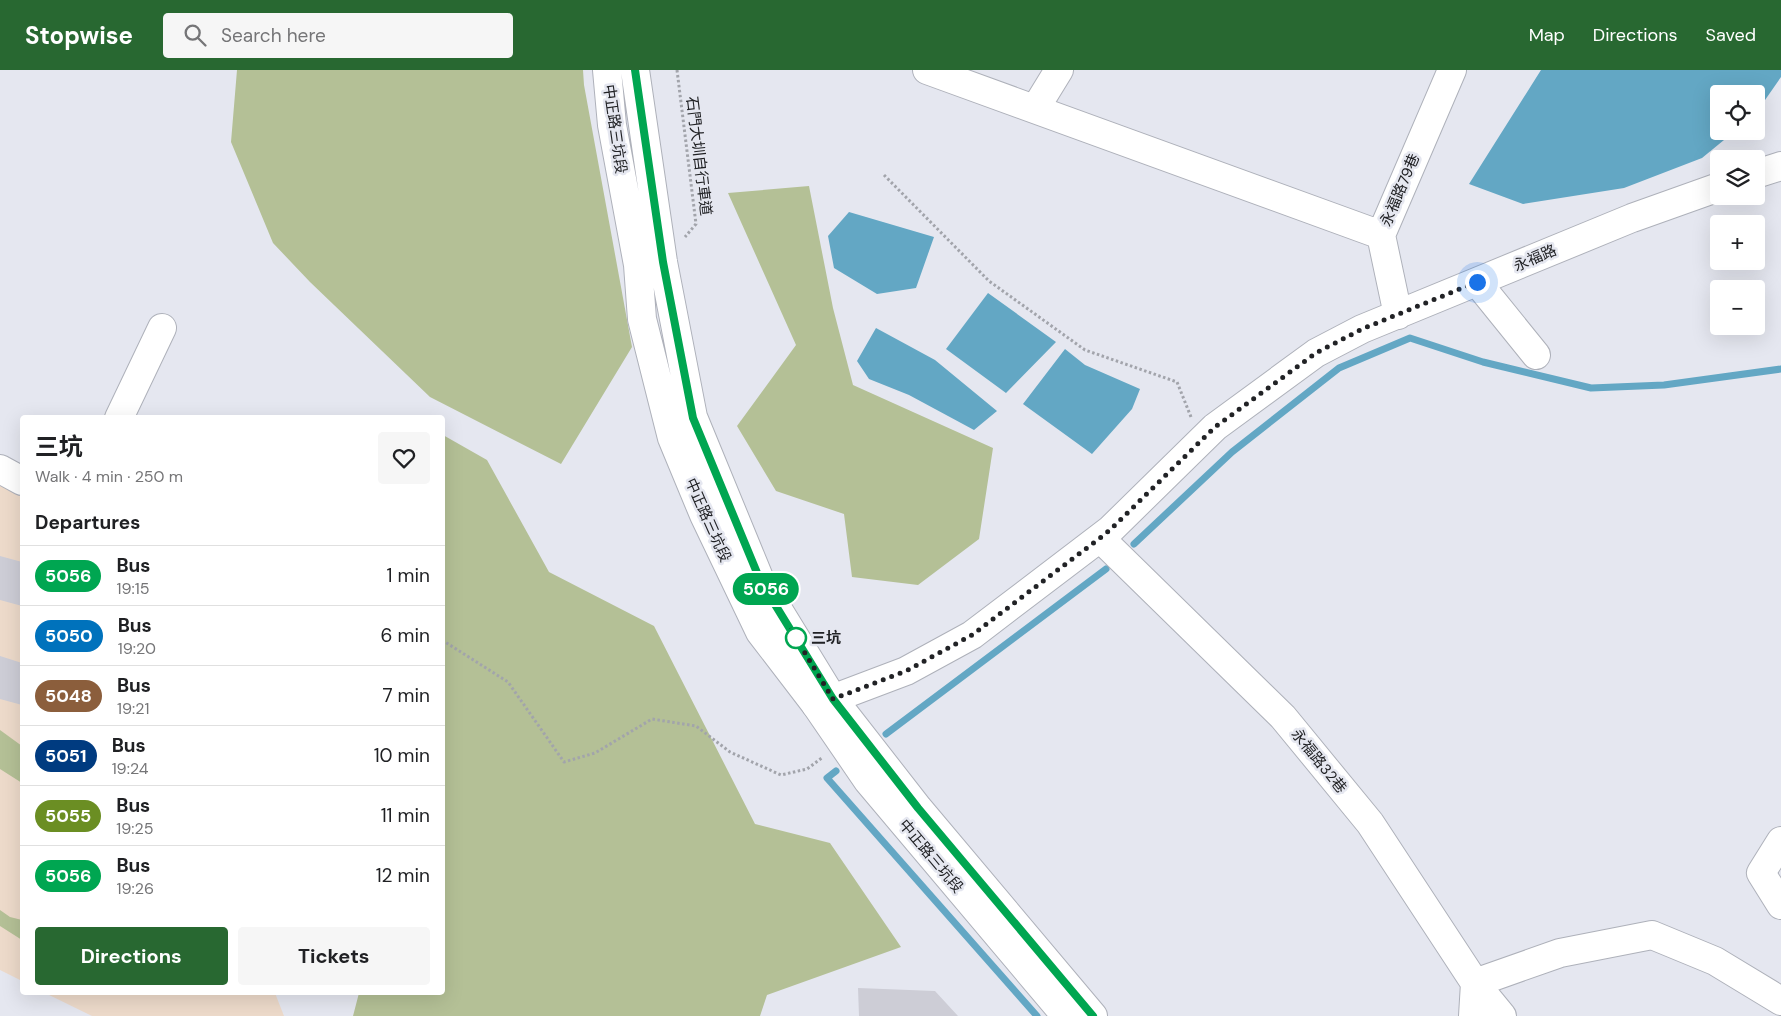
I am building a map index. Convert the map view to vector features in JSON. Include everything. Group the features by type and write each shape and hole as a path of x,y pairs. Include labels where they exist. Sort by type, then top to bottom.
{"main road":[{"name":"中正路三坑段","path":"607,70 612,125 638,265 642,319 672,438 704,516 760,632 918,808 1093,1016"},
{"name":"中正路三坑段","path":"635,70 663,262 693,418 760,580 868,781 1066,1016"},
{"path":"928,70 1381,235"},
{"path":"1035,109 1059,70"},
{"name":"永福路79巷","path":"1398,315 1381,235 1452,70"},
{"path":"1765,171 1781,166"},
{"name":"永福路","path":"824,702 906,671 972,635 1100,538 1215,427 1316,353 1362,329 1632,218 1710,191"},
{"path":"1477,282 1536,355"},
{"path":"120,415 162,328"},
{"path":"0,468 20,480"},
{"name":"永福路32巷","path":"1100,538 1283,717 1370,823 1475,983 1502,1016"},
{"path":"1781,841 1761,873 1781,905"},
{"path":"1473,1016 1475,983 1560,953 1652,935 1715,962 1781,1001"}],"path":[{"name":"石門大圳自行車道","path":"663,262 696,224 677,70"},
{"path":"884,175 989,281 1085,350 1177,382 1201,441"},
{"path":"445,642 508,682 564,762 596,753 652,719 696,726 730,752 781,775 807,769"}],"shaded area":[{"path":"0,484 20,493 20,980 0,970"},
{"path":"49,995 276,995 284,1016 92,1016"}],"green space":[{"path":"237,70 583,70 584,85 632,347 561,464 430,397 310,282 273,243 231,142"},
{"path":"809,186 833,308 853,385 993,448 979,539 918,585 852,577 844,514 776,491 737,426 796,345 728,193"},
{"path":"445,436 487,460 549,572 654,626 755,824 830,843 901,947 767,995 760,1016 353,1016 358,995 445,995"},
{"path":"0,730 20,745 20,782 0,769"},
{"path":"0,910 10,917 20,920 20,939 0,926"}],"water":[{"path":"1541,70 1781,70 1781,77 1765,100 1765,85 1710,85 1710,140 1724,140 1702,158 1624,188 1523,204 1469,184"},
{"path":"849,212 934,237 916,288 877,294 834,268 828,236"},
{"path":"988,293 1056,342 1006,393 946,349"},
{"path":"876,328 935,360 997,411 974,430 909,395 869,379 857,361"},
{"path":"1065,349 1085,365 1140,389 1132,409 1092,454 1023,404"}],"building":[{"path":"0,556 20,561 20,605 0,600"},
{"path":"0,656 20,662 20,704 0,699"},
{"path":"858,988 935,991 958,1016 859,1016"}],"waterway":[{"path":"1134,544 1232,452 1339,368 1410,338 1483,362 1591,388 1664,385 1781,369"},
{"path":"886,734 1106,569"},
{"path":"836,771 827,778 1037,1016"}],"bus line":[{"name":"5056","path":"635,70 663,262 693,418 760,580 833,699 918,808 1093,1016"}],"place":[{"name":"三坑","path":"796,638"}],"route":[{"path":"796,638 791,630 833,699 906,671 972,635 1100,538 1215,427 1316,353 1362,329 1477,282"}]}
